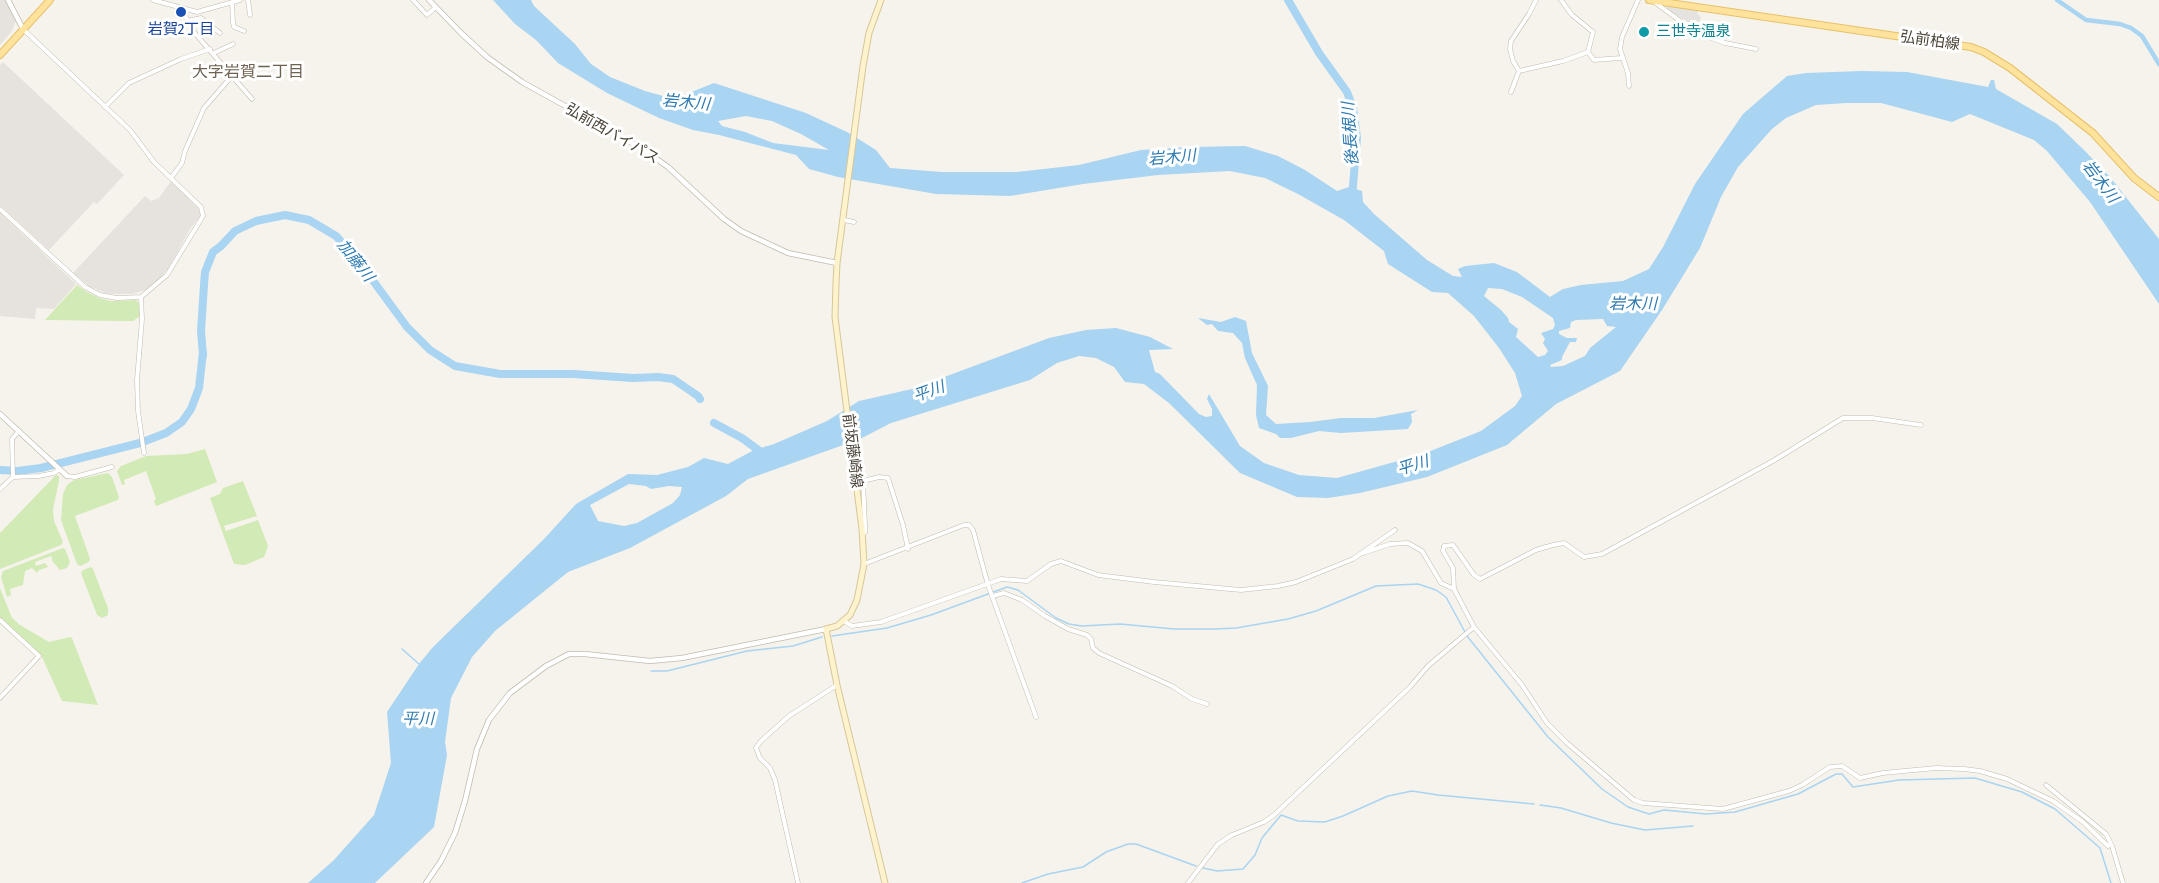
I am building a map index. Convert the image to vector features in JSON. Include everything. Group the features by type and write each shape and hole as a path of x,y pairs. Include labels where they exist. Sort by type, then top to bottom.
{"main road":[{"path":"0,55 50,0"},
{"name":"前坂藤崎線","path":"844,621 850,615 857,600 864,564 863,534 835,317 837,263 863,66 869,33 881,0"},
{"name":"弘前柏線","path":"1651,1 1971,47 1984,52 2010,68 2093,133 2134,178 2159,197"},
{"path":"844,621 826,629 837,685 885,883"}],"street":[{"path":"0,209 74,278 92,291 108,297 141,297 167,275 203,216 201,207 147,153 130,130 23,29 8,0"},
{"path":"153,0 202,12 240,0"},
{"path":"248,0 250,15"},
{"path":"413,0 427,15 436,7"},
{"name":"弘前西バイパス","path":"429,0 487,57 513,76 641,148 669,167 724,219 741,231 788,253 837,263"},
{"path":"1519,71 1513,61 1511,41 1536,0"},
{"path":"1561,0 1572,15 1593,32 1588,52"},
{"path":"1629,86 1628,73 1620,49 1622,37 1638,0"},
{"path":"1651,1 1703,35 1756,50"},
{"path":"232,2 234,27 244,31"},
{"path":"183,8 193,31 252,99"},
{"path":"187,21 201,18 220,33"},
{"path":"105,107 129,83 181,59 233,44"},
{"path":"1519,71 1563,62 1588,52"},
{"path":"1588,52 1594,60 1622,58"},
{"path":"1511,92 1519,71"},
{"path":"171,178 182,163 184,151 204,108 231,77"},
{"path":"844,220 854,222"},
{"path":"141,297 142,320 137,380 144,453"},
{"path":"0,414 67,476 75,477 112,467"},
{"path":"1921,425 1872,418 1844,418 1773,461 1602,554 1584,557 1564,543 1553,545 1536,550 1480,579 1474,575 1453,545 1444,546 1443,551 1453,568 1454,590 1474,627 1522,685 1547,723 1634,800 1643,803 1723,809 1802,785 1830,767 1842,766 1860,778 1883,773 1936,768 1964,769 2007,779 2053,801 2082,822 2108,846"},
{"path":"0,489 13,475 12,439 19,431"},
{"path":"13,475 39,476 54,473 59,468"},
{"path":"863,534 865,525 863,481 888,477 908,549"},
{"path":"864,564 969,525 973,530 989,587 1036,717"},
{"path":"1363,553 1395,530"},
{"path":"844,621 852,626 881,622 989,587 1001,579 1027,580 1051,564 1061,561 1098,575 1241,590 1296,582 1363,553 1390,544 1408,543 1422,550 1441,583 1454,590"},
{"path":"992,595 1004,593 1022,600 1068,629 1087,635 1092,639 1093,648 1098,652 1172,686 1192,699 1207,704"},
{"path":"0,620 39,656 0,698"},
{"path":"1188,883 1218,844 1274,815 1410,687 1428,666 1474,627"},
{"path":"426,883 441,861 455,833 477,749 489,720 510,693 546,666 568,654 650,661 682,658 826,629"},
{"path":"798,883 775,780 770,768 760,758 756,748 789,716 837,685"},
{"path":"2046,785 2106,834 2123,883"}],"shaded area":[{"path":"0,0 5,0 16,20 12,31 0,45"},
{"path":"1668,5 1698,10 1697,13 1701,17 1697,28 1667,9"},
{"path":"3,62 124,175 97,204 94,202 49,250 0,205 0,65"},
{"path":"171,181 198,208 201,215 190,229 168,269 157,281 147,289 133,294 114,294 89,286 73,273 145,196 151,201 159,198"},
{"path":"0,213 76,284 54,309 36,308 35,319 0,316"}],"green space":[{"path":"77,285 99,298 111,301 136,300 139,303 140,316 133,321 45,320"},
{"path":"205,449 217,482 156,506 154,501 156,499 146,471 124,480 125,484 122,485 117,471 121,466 146,456 187,454"},
{"path":"108,473 112,477 118,500 75,516 90,559 89,562 80,566 77,564 61,520 63,494 67,485 74,480"},
{"path":"56,475 59,476 59,481 53,509 54,521 63,542 61,545 0,569 0,533"},
{"path":"243,481 257,516 224,526 226,531 258,520 268,546 264,557 245,565 234,564 210,498 220,494 223,488"},
{"path":"63,548 70,562 67,568 60,570 51,556 35,562 36,566 45,563 48,567 37,573 32,568 25,571 23,585 10,589 11,595 7,597 1,577 3,571"},
{"path":"91,567 108,608 108,615 102,618 97,615 81,573"},
{"path":"0,588 12,618 20,625 49,642 72,638 98,705 62,701 41,655 0,617"}],"water":[{"path":"493,0 531,0 534,6 575,44 591,64 610,77 645,91 674,99 714,83 806,113 849,133 876,150 890,168 942,172 1017,172 1079,165 1141,150 1245,146 1278,156 1337,191 1349,187 1362,191 1363,202 1374,214 1427,260 1453,276 1462,277 1458,269 1465,266 1494,263 1517,272 1550,297 1563,289 1581,285 1623,281 1649,269 1663,247 1695,184 1743,114 1787,76 1862,71 1907,72 1988,87 1991,80 1994,80 1996,89 2057,124 2084,150 2110,177 2159,239 2159,304 2090,202 2047,151 2034,140 1970,114 1952,122 1881,103 1816,105 1786,118 1772,129 1738,167 1721,197 1700,248 1662,310 1620,371 1556,404 1507,445 1427,477 1328,498 1297,497 1240,473 1169,403 1144,384 1125,382 1114,367 1096,358 1079,356 1057,363 1030,380 891,423 860,439 748,479 726,496 630,548 568,572 495,631 472,657 451,698 445,742 447,755 434,827 375,883 308,883 334,860 374,815 391,763 387,712 419,664 433,647 544,539 576,504 628,474 657,475 688,467 704,458 728,464 754,450 774,444 827,421 859,401 912,389 1049,338 1086,330 1116,328 1150,337 1173,349 1149,350 1155,372 1160,374 1199,414 1206,417 1212,416 1212,409 1207,399 1209,394 1240,446 1264,463 1299,475 1337,478 1423,454 1481,431 1515,406 1522,396 1515,373 1499,348 1474,316 1448,293 1432,292 1388,264 1384,251 1344,220 1265,178 1230,171 1158,175 1010,196 936,194 838,177 809,169 796,155 693,130 659,118 607,93 558,63 536,40 515,24","holes":["746,116 772,121 829,150 773,143 722,126 718,121","1488,288 1502,289 1522,297 1553,318 1555,325 1553,329 1541,333 1548,351 1545,355 1538,357 1516,337 1518,329 1484,296","1603,319 1607,326 1616,327 1590,348 1585,356 1563,366 1551,367 1550,365 1562,360 1570,342 1576,342 1577,338 1567,338 1559,334 1559,331 1570,328 1571,322","629,484 646,486 651,489 669,486 682,487 680,495 673,503 637,523 624,526 598,521 590,505"]},
{"path":"1235,317 1246,321 1252,353 1268,386 1266,415 1276,424 1341,418 1374,418 1418,410 1411,414 1412,422 1408,429 1341,433 1319,431 1291,438 1280,438 1276,434 1259,428 1256,415 1257,385 1245,358 1242,343 1233,333 1218,331 1212,324 1207,325 1198,318 1221,322"}],"waterway":[{"name":"後長根川","path":"1288,0 1319,53 1347,92 1353,108 1357,138 1352,198"},
{"path":"2057,0 2086,20 2120,24 2131,28 2142,36 2159,64"},
{"name":"加藤川","path":"0,470 18,471 41,468 140,443 166,433 182,422 191,409 199,388 203,352 203,356 201,331 205,272 213,252 235,231 256,221 285,215 309,220 336,236 360,263 407,327 430,350 455,366 500,374 573,374 673,379 700,399"},
{"name":"加藤川","path":"714,423 742,438 765,455"},
{"path":"832,636 887,628 931,615 1007,587 1018,590 1056,618 1069,624 1215,629 1236,628 1288,619 1316,611 1376,586 1418,584 1436,590 1446,597 1465,632"},
{"path":"1467,636 1548,737 1602,789 1628,807 1649,814 1664,810 1706,814 1735,812 1798,794 1836,774 1842,774 1853,787 1899,780 1975,778 2022,792 2055,809 2100,848 2111,883"},
{"path":"651,671 667,671 747,651 793,646 822,637"},
{"path":"402,649 419,664"},
{"path":"1203,868 1217,871 1243,869 1255,855 1262,838 1281,815 1298,821 1325,822 1388,796 1412,791 1534,804"},
{"path":"1540,805 1561,808 1611,823 1645,830 1693,826"},
{"path":"1022,883 1048,874 1083,867 1106,852 1128,844 1136,844 1196,866"}],"place":[{"name":"岩賀2丁目","path":"181,12"},
{"name":"三世寺温泉","path":"1644,32"}],"district":[{"name":"大字岩賀二丁目","path":"248,73"}],"water label":[{"name":"岩木川","path":"686,103"},
{"name":"岩木川","path":"1172,158"},
{"name":"岩木川","path":"2100,182"},
{"name":"岩木川","path":"1633,305"},
{"name":"平川","path":"929,392"},
{"name":"平川","path":"1413,466"},
{"name":"平川","path":"418,720"}]}
